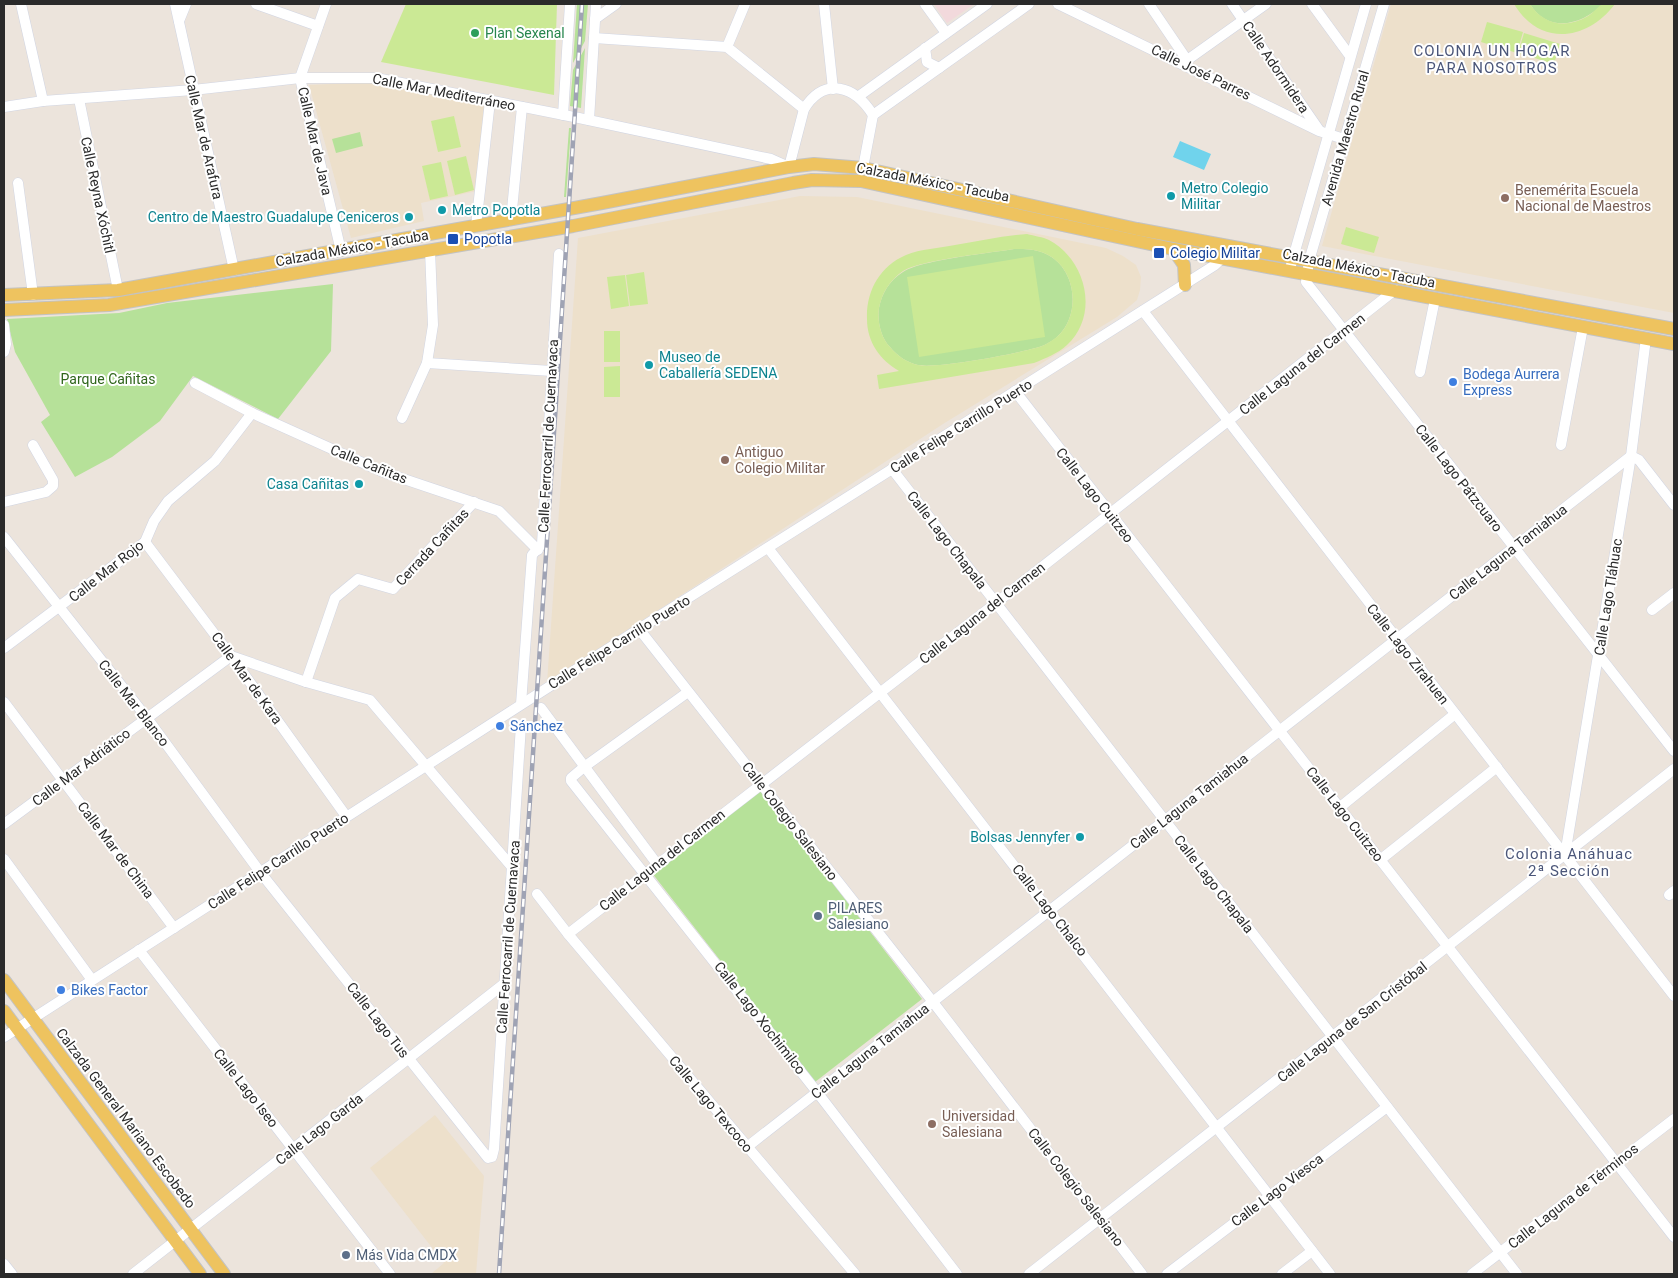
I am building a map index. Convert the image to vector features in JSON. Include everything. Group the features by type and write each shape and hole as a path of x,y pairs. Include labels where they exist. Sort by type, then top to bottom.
{"main road":[{"name":"Calzada México - Tacuba","path":"4,295 118,290 511,220 789,167 814,164 863,168 1137,229 1229,245 1291,264"},
{"path":"861,181 863,168"},
{"name":"Calzada México - Tacuba","path":"4,310 109,305 601,220 793,182 812,180 861,181 1173,249 1223,258 1291,264 1674,329"},
{"path":"601,220 597,219 594,212 602,203"},
{"path":"536,215 544,220 543,228 539,231"},
{"path":"1173,249 1184,265 1185,285"},
{"name":"Calzada México - Tacuba","path":"1308,267 1435,299 1674,344"},
{"name":"Calzada General Mariano Escobedo","path":"4,980 224,1274"},
{"path":"4,1012 200,1274"}],"street":[{"path":"21,4 43,101"},
{"name":"Calle Mar de Arafura","path":"175,4 234,270"},
{"path":"179,21 186,4"},
{"path":"256,4 318,26"},
{"name":"Calle Mar de Java","path":"326,4 300,78 341,250"},
{"path":"563,115 570,4"},
{"path":"589,120 596,4"},
{"path":"595,19 616,4"},
{"path":"727,47 745,4"},
{"path":"824,4 833,89"},
{"path":"925,4 946,33"},
{"path":"859,96 987,4"},
{"path":"863,168 873,116 1029,4"},
{"name":"Calle José Parres","path":"1058,4 1185,61 1324,133 1344,139"},
{"path":"1149,4 1185,61 1266,4"},
{"name":"Calle Adormidera","path":"1232,4 1324,133"},
{"path":"1312,4 1350,56"},
{"name":"Avenida Maestro Rural","path":"1291,264 1324,133 1344,79 1366,4"},
{"name":"Avenida Maestro Rural","path":"1308,267 1384,4"},
{"path":"594,38 727,47 804,109"},
{"path":"925,48 927,62 939,68"},
{"name":"Calle Mar Mediterráneo","path":"4,107 43,101 193,90 300,78 376,78 589,120 771,159 789,167"},
{"path":"1344,79 1361,84"},
{"path":"789,167 804,109 815,95 824,90 843,89 859,96 873,116"},
{"name":"Calle Reyna Xóchitl","path":"78,99 118,290"},
{"path":"476,226 490,101"},
{"path":"511,220 522,108"},
{"path":"18,183 33,295"},
{"name":"Calle Felipe Carrillo Puerto","path":"4,1037 638,629 1185,285 1223,258 1229,245"},
{"path":"402,418 427,363 433,325 430,250"},
{"name":"Calle Ferrocarril de Cuernavaca","path":"522,704 532,555 542,544 559,254"},
{"name":"Calle Lago Pátzcuaro","path":"1308,267 1306,282 1674,751"},
{"name":"Calle Laguna del Carmen","path":"568,934 1396,290"},
{"path":"1420,372 1435,299"},
{"name":"Calle Lago Zirahuen","path":"1143,311 1674,996"},
{"path":"4,325 6,344 4,352"},
{"path":"1560,445 1583,327"},
{"name":"Calle Lago Tláhuac","path":"1565,855 1631,456 1646,338"},
{"path":"427,363 552,371"},
{"name":"Calle Cañitas","path":"195,383 252,413 383,472 499,511 538,550"},
{"name":"Calle Lago Cuitzeo","path":"1015,391 1674,1237"},
{"name":"Calle Mar Rojo","path":"4,648 145,542 154,521 168,501 215,461 252,413"},
{"path":"4,502 46,492 53,486 53,480 33,445"},
{"path":"1631,456 1639,460 1674,505"},
{"name":"Calle Laguna Tamiahua","path":"747,1147 1631,456"},
{"name":"Calle Lago Chapala","path":"892,469 1517,1274"},
{"name":"Cerrada Cañitas","path":"306,682 335,598 358,579 393,589 474,502"},
{"name":"Calle Mar Blanco","path":"4,537 147,718 260,872"},
{"name":"Calle Mar de Kara","path":"145,542 231,656 346,816"},
{"name":"Calle Lago Chalco","path":"768,548 1330,1274"},
{"path":"1652,610 1674,593"},
{"name":"Calle Colegio Salesiano","path":"638,629 933,1002 1142,1274"},
{"path":"231,656 306,682 370,700 512,867"},
{"name":"Calle Mar Adriático","path":"4,824 231,656"},
{"path":"584,767 688,692"},
{"name":"Calle Mar de China","path":"4,702 174,928"},
{"path":"541,708 657,864"},
{"path":"1340,808 1455,714"},
{"name":"Calle Ferrocarril de Cuernavaca","path":"494,1149 521,725"},
{"name":"Calle Lago Xochimilco","path":"584,767 571,778 571,781 818,1092 957,1274"},
{"path":"1380,860 1497,767"},
{"name":"Calle Laguna de San Cristóbal","path":"1029,1274 1674,769"},
{"path":"4,859 92,980"},
{"name":"Calle Lago Tus","path":"260,872 484,1156 488,1158 492,1156 494,1149"},
{"name":"Calle Lago Texcoco","path":"537,894 568,934 855,1274"},
{"name":"Calle Lago Iseo","path":"139,950 390,1274"},
{"name":"Calle Lago Garda","path":"133,1274 504,983"},
{"name":"Calle Lago Viesca","path":"1167,1274 1387,1107"},
{"name":"Calle Laguna de Términos","path":"1472,1274 1674,1119"},
{"path":"1282,1274 1312,1251"},
{"path":"4,1264 12,1274"}],"shaded area":[{"path":"934,4 974,4 947,23"},
{"name":"Benemérita Escuela Nacional de Maestros","path":"1391,4 1674,4 1674,313 1322,246"},
{"path":"376,82 488,106 477,191 421,203 424,221 351,238 309,85"},
{"name":"Antiguo Colegio Militar","path":"800,196 857,197 1106,248 1136,265 1141,277 1140,290 1137,300 1117,317 943,424 547,683 578,238"},
{"path":"435,1115 484,1176 476,1274 431,1274 444,1263 370,1168"}],"green space":[{"name":"Plan Sexenal","path":"406,4 557,4 554,95 381,62"},
{"path":"577,4 588,4 585,41 573,63"},
{"path":"1514,4 1530,4 1542,17 1556,23 1572,23 1590,15 1603,4 1615,4 1591,26 1578,32 1564,34 1550,33 1537,27 1525,18"},
{"path":"1530,4 1603,4 1595,11 1575,21 1555,23 1546,20"},
{"path":"1487,22 1523,32 1517,53 1481,42"},
{"path":"1524,33 1560,44 1554,64 1518,53"},
{"path":"585,48 581,108 570,106 573,70"},
{"path":"454,116 461,147 438,152 431,121"},
{"path":"569,128 571,128 566,197 564,197"},
{"path":"360,132 363,146 336,153 332,139"},
{"path":"466,156 474,190 455,195 447,161"},
{"path":"441,162 448,196 430,200 422,166"},
{"path":"1346,227 1379,237 1374,253 1341,244"},
{"path":"1027,234 1049,240 1062,249 1072,260 1080,274 1086,303 1083,318 1077,332 1067,345 1034,363 879,389 877,375 899,371 881,356 869,335 867,309 869,299 876,281 882,273 897,260 912,253","holes":["1014,249 1033,250 1044,253 1055,259 1069,279 1073,303 1066,326 1054,339 1042,346 980,360 928,366 907,361 896,353 884,339 880,329 879,318 882,297 894,279 903,271 924,263 939,260"]},
{"path":"1014,249 1033,250 1055,259 1069,279 1073,303 1066,326 1055,339 1042,346 980,360 928,366 907,361 896,353 884,339 880,329 879,318 882,297 894,279 903,272 924,264"},
{"path":"1033,256 1045,337 919,357 907,277"},
{"path":"644,272 648,304 630,306 626,275"},
{"path":"625,275 629,306 611,309 607,277"},
{"name":"Parque Cañitas","path":"333,284 331,351 278,419 193,376 160,421 112,457 75,477 41,422 50,415 15,352 7,319 119,313 167,303"},
{"path":"604,331 620,331 620,362 604,362"},
{"path":"620,366 620,397 604,397 604,367"},
{"path":"760,789 922,999 815,1082 652,873"}],"water":[{"path":"1180,141 1211,154 1204,170 1173,157"}],"railway":[{"path":"499,1274 582,4"}],"place":[{"name":"Plan Sexenal","path":"475,33"},
{"name":"Metro Colegio Militar","path":"1171,196"},
{"name":"Benemérita Escuela Nacional de Maestros","path":"1505,198"},
{"name":"Metro Popotla","path":"442,210"},
{"name":"Centro de Maestro Guadalupe Ceniceros","path":"409,217"},
{"name":"Popotla","path":"453,239"},
{"name":"Colegio Militar","path":"1159,253"},
{"name":"Museo de Caballería SEDENA","path":"649,365"},
{"name":"Bodega Aurrera Express","path":"1453,382"},
{"name":"Antiguo Colegio Militar","path":"725,460"},
{"name":"Casa Cañitas","path":"359,484"},
{"name":"Sánchez","path":"500,726"},
{"name":"Bolsas Jennyfer","path":"1080,837"},
{"name":"PILARES Salesiano","path":"818,916"},
{"name":"Bikes Factor","path":"61,990"},
{"name":"Universidad Salesiana","path":"932,1124"},
{"name":"Más Vida CMDX","path":"346,1255"}],"district":[{"name":"COLONIA UN HOGAR PARA NOSOTROS","path":"1492,60"},
{"name":"Colonia Anáhuac 2ª Sección","path":"1569,862"}]}
